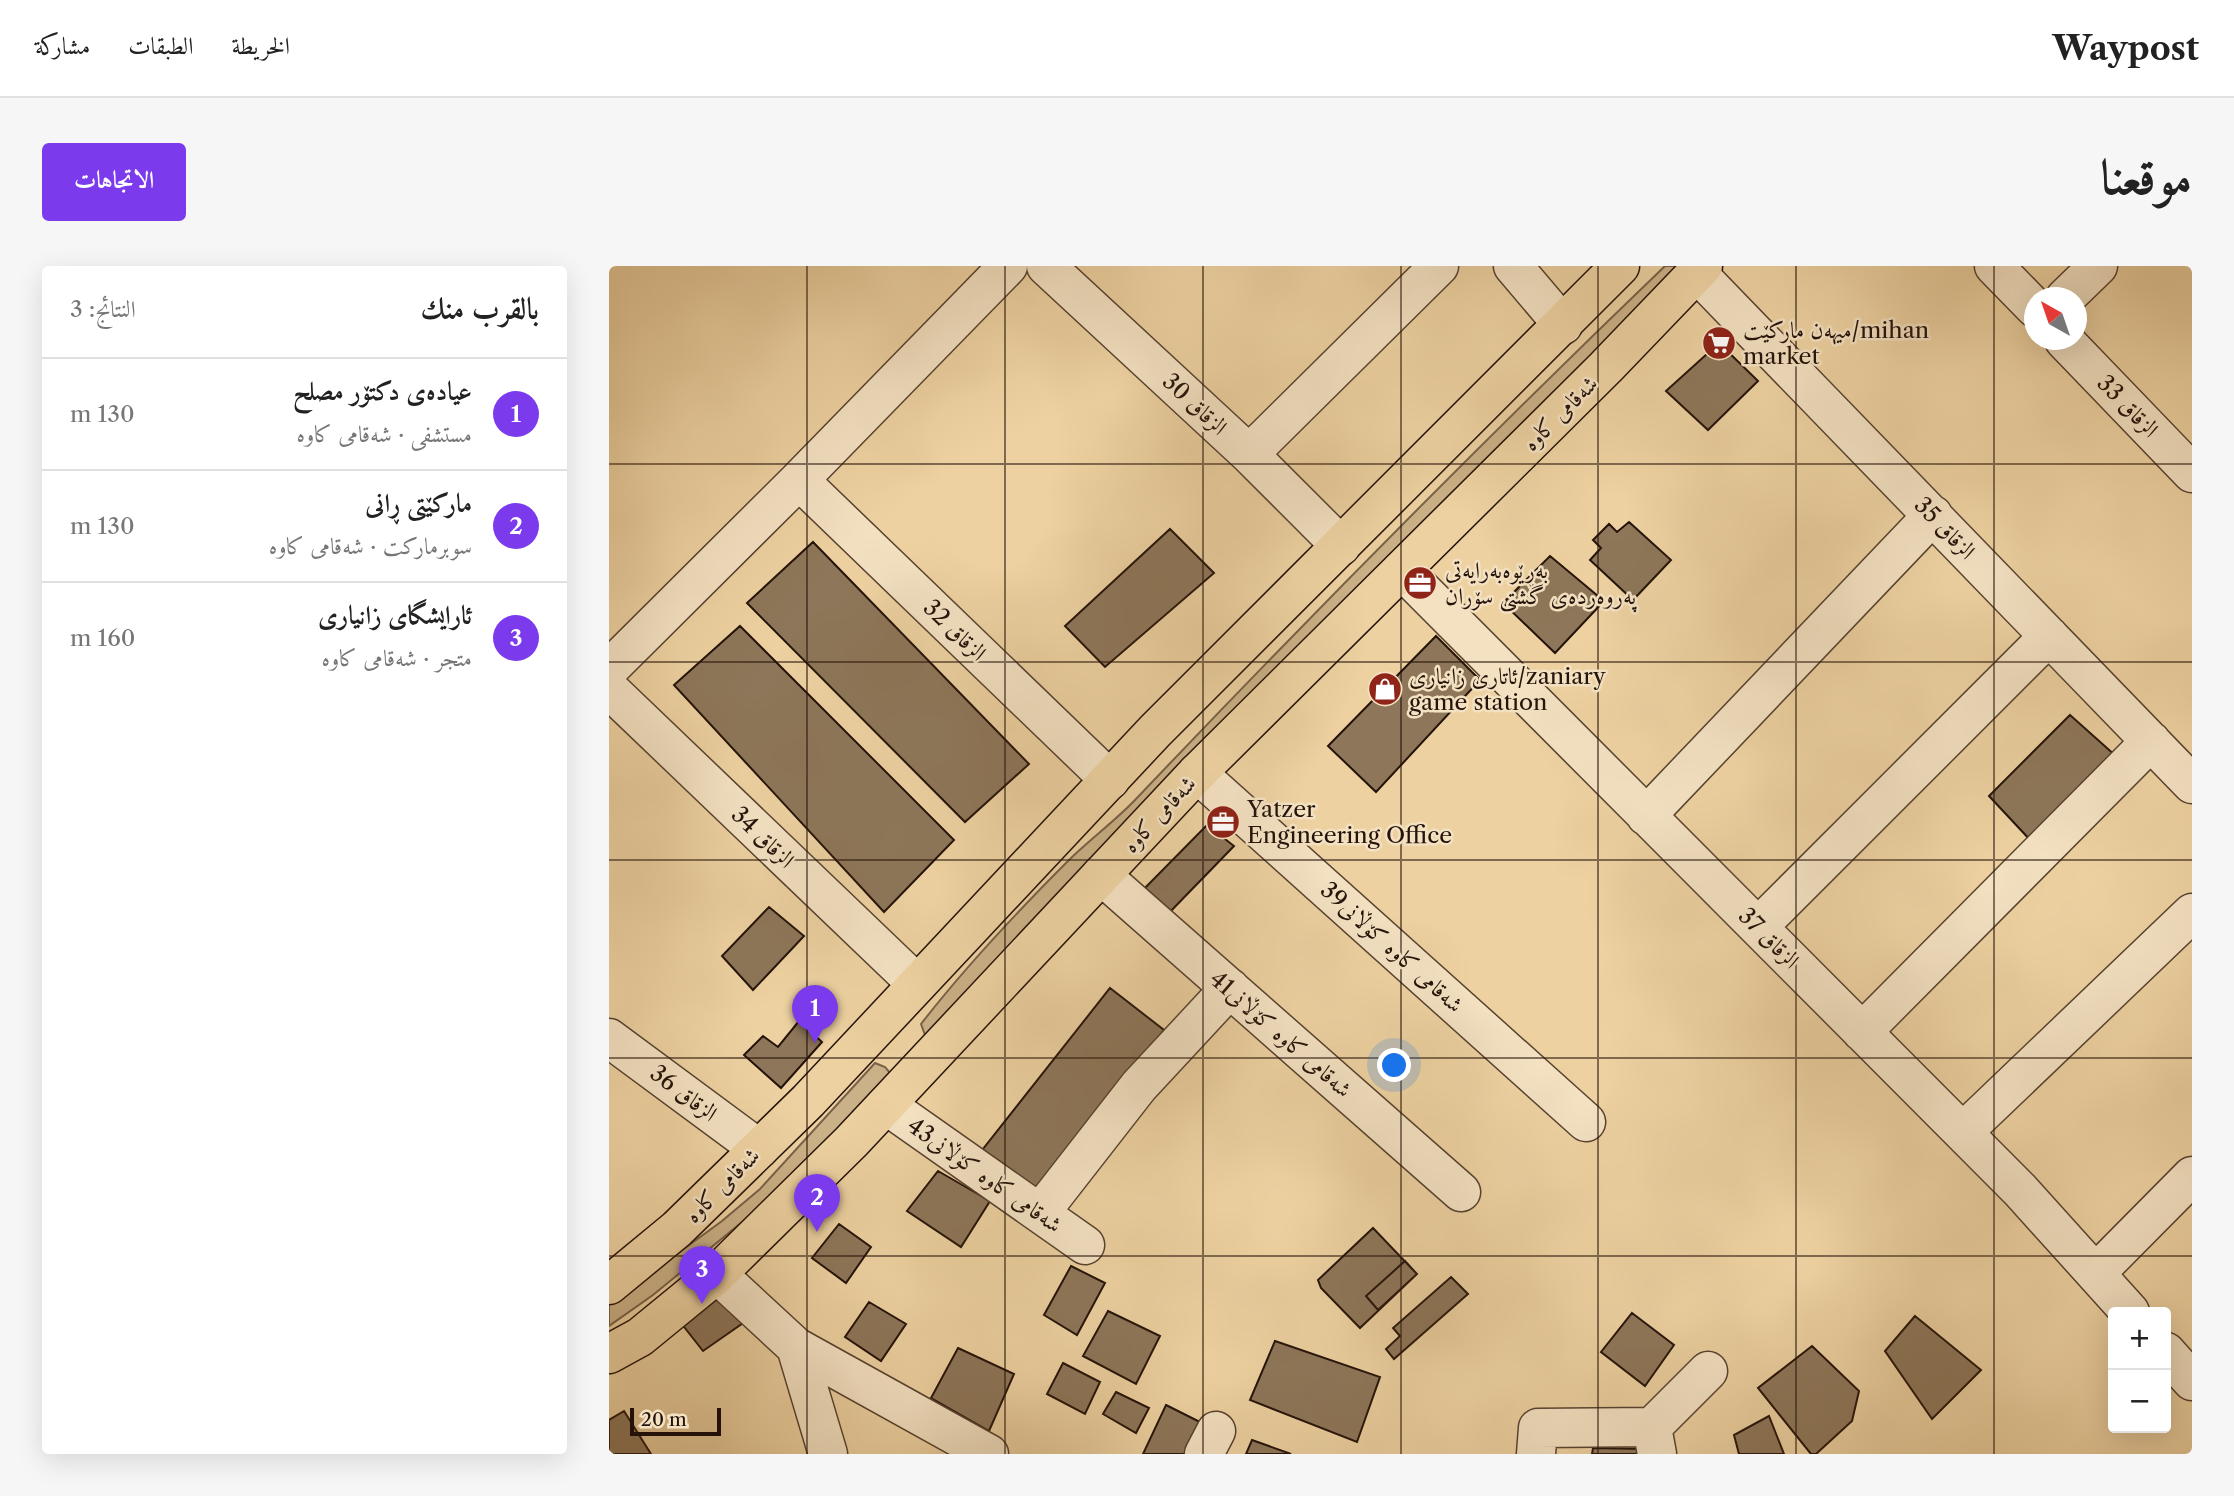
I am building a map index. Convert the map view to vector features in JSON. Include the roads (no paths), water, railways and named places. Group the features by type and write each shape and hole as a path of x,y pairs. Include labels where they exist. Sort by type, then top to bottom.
{"main road":[{"name":"شەقامی کاوە","path":"609,1285 677,1230 759,1149 1110,779 1620,266"},
{"name":"شەقامی کاوە","path":"609,1354 640,1336 717,1274 886,1105 1197,773 1700,270"},
{"path":"886,1018 931,1057"}],"street":[{"path":"609,669 799,481 1007,266"},
{"name":"الزقاق 30","path":"1046,266 1249,454 1341,546"},
{"path":"1249,454 1439,266"},
{"path":"1513,266 1563,325"},
{"path":"1994,266 2024,297"},
{"path":"2076,287 2098,266"},
{"name":"الزقاق 35","path":"1700,270 2192,784"},
{"name":"الزقاق 33","path":"2074,350 2192,473"},
{"name":"الزقاق 32","path":"799,481 1110,779"},
{"path":"1646,816 1933,515"},
{"name":"الزقاق 37","path":"1402,570 2020,1189 2126,1307"},
{"path":"1758,927 2049,636"},
{"name":"الزقاق 34","path":"609,690 917,984"},
{"path":"1863,1032 2151,741"},
{"name":"شەقامی کاوە کۆڵانی39","path":"1197,773 1586,1122"},
{"name":"شەقامی کاوە کۆڵانی41","path":"1101,875 1461,1192"},
{"path":"1963,1132 2192,913"},
{"path":"1040,1213 1139,1086 1230,988"},
{"name":"الزقاق 36","path":"609,1038 759,1149"},
{"name":"شەقامی کاوە کۆڵانی43","path":"886,1105 1085,1245"},
{"path":"2096,1273 2192,1175"},
{"path":"717,1274 796,1347 989,1454"},
{"path":"796,1347 828,1454"},
{"path":"1536,1454 1538,1428 1655,1441 1708,1371"}],"place":[{"name":"میهەن مارکێت/mihan market","path":"1719,343"},
{"name":"بەڕێوەبەرایەتی پەروەردەی گشتی سۆران","path":"1420,583"},
{"name":"ئاتاری زانیاری/zaniary game station","path":"1385,689"},
{"name":"Yatzer Engineering Office","path":"1223,822"},
{"name":"عیادەی دکتۆر مصلح","path":"815,1043"},
{"name":"مارکێتی ڕانی","path":"817,1232"},
{"name":"ئارایشگای زانیاری","path":"702,1304"}]}
